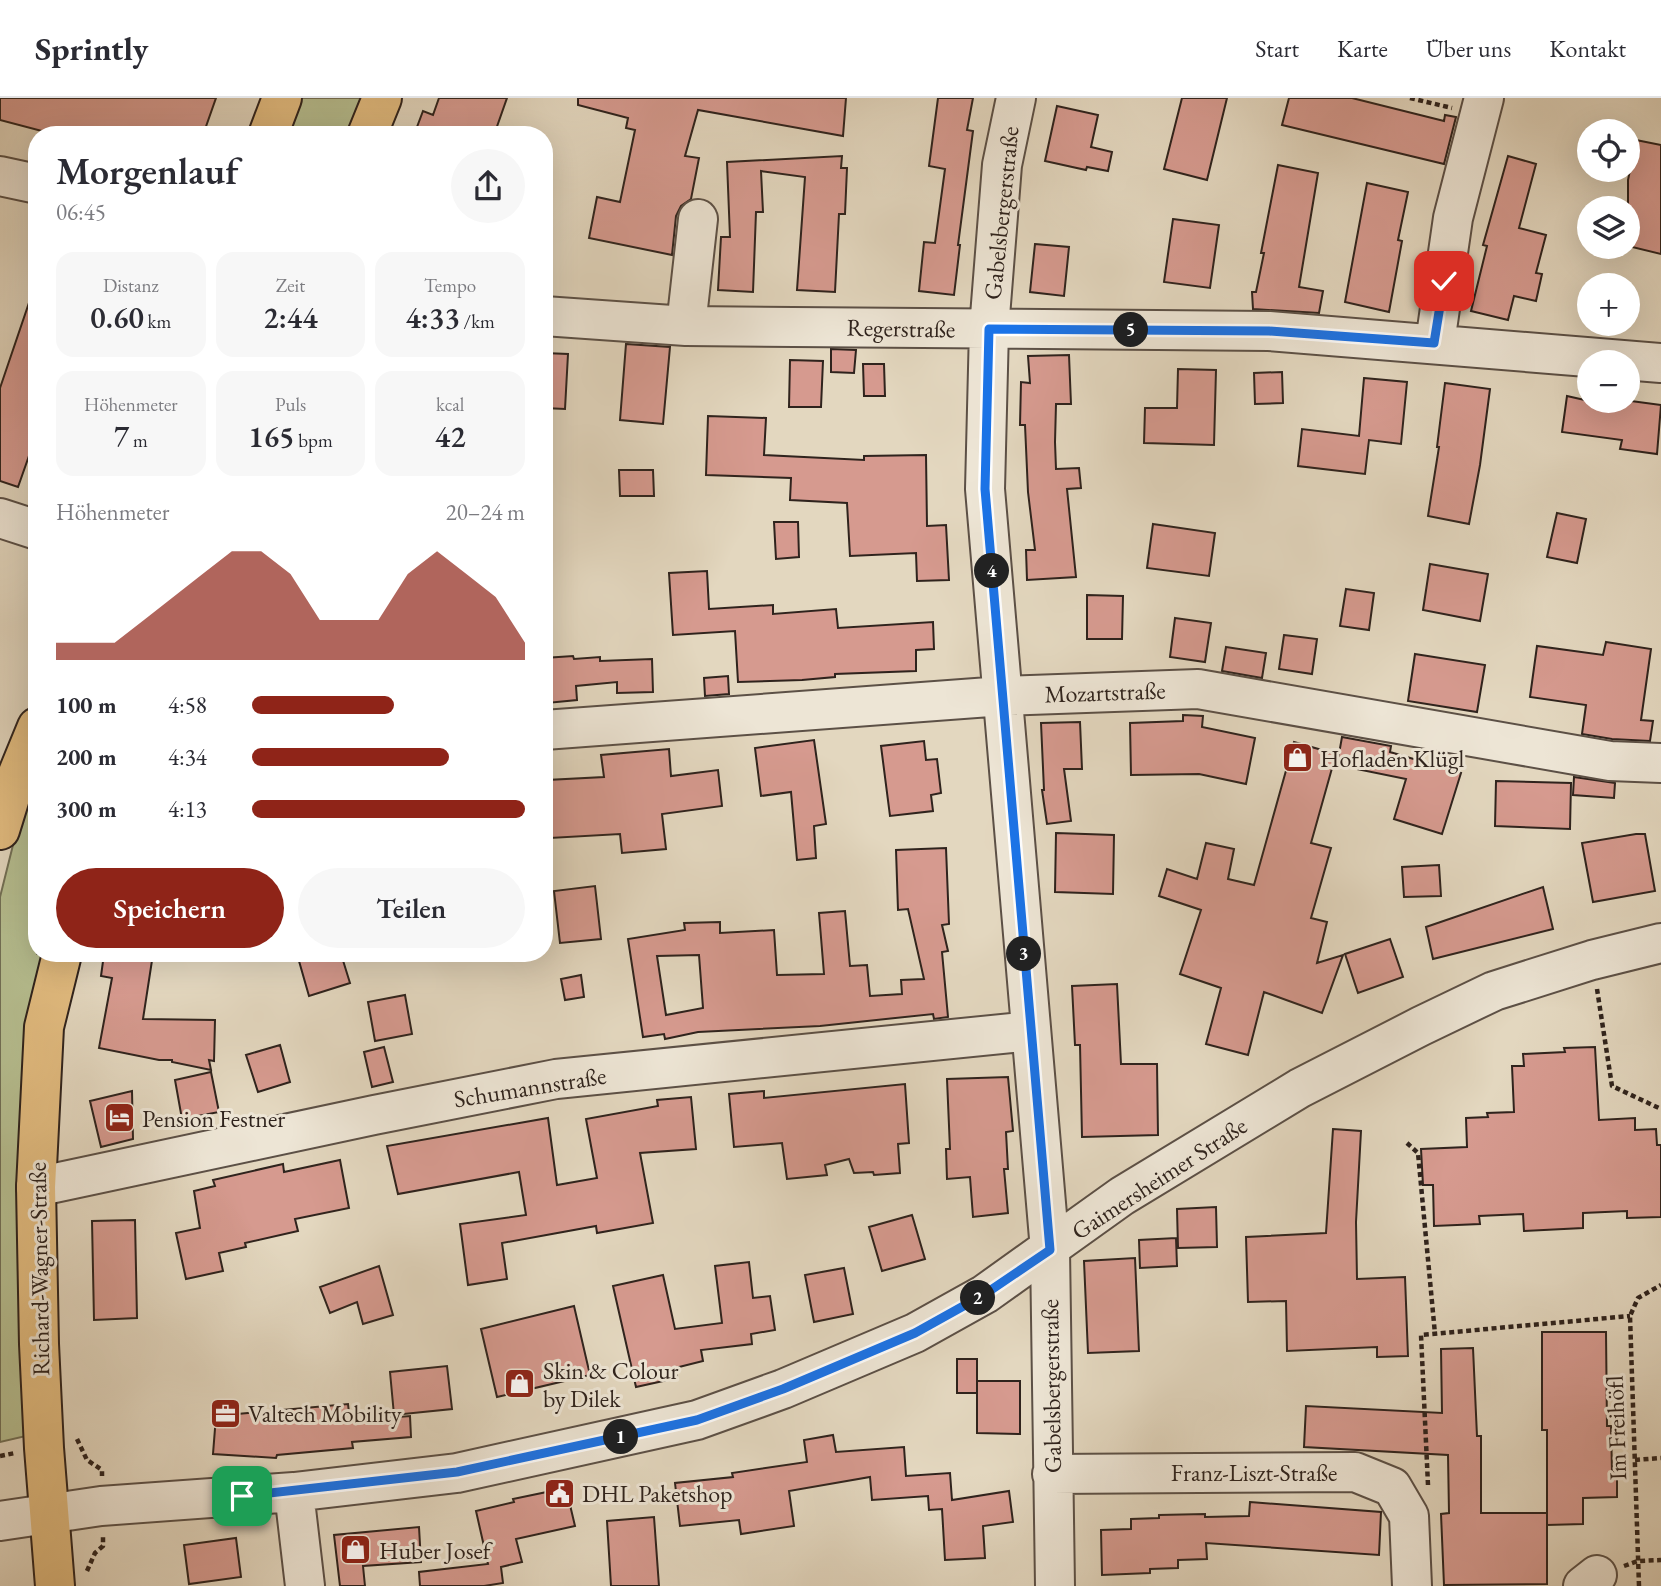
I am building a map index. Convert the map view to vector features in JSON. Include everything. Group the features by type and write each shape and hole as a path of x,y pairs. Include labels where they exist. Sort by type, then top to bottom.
{"main road":[{"path":"271,126 282,98"},
{"path":"371,126 382,98"},
{"path":"2,816 28,750"},
{"name":"Richard-Wagner-Straße","path":"60,962 44,1027 36,1187 39,1357 49,1512 70,1582"}],"street":[{"name":"Gabelsbergerstraße","path":"1016,98 1003,165 989,329 985,489 1050,1250 1055,1586"},
{"path":"1434,343 1453,218 1482,107"},
{"path":"0,176 28,182"},
{"path":"686,326 698,219"},
{"name":"Regerstraße","path":"553,317 686,326 1269,331 1661,363"},
{"path":"0,518 28,527"},
{"name":"Mozartstraße","path":"553,729 1181,682 1610,761 1661,762"},
{"name":"Gaimersheimer Straße","path":"0,1521 101,1506 294,1492 457,1472 697,1420 783,1389 915,1333 985,1294 1122,1196 1300,1088 1494,991 1592,960 1661,943"},
{"name":"Schumannstraße","path":"36,1187 360,1117 556,1079 1031,1031"},
{"name":"Franz-Liszt-Straße","path":"1052,1474 1355,1472 1392,1487 1409,1516 1412,1586"},
{"path":"294,1492 304,1586"}],"path":[{"path":"1410,98 1482,107"},
{"path":"1592,960 1612,1086 1661,1108"},
{"path":"1408,1143 1418,1153 1436,1334"},
{"path":"1409,1516 1429,1503 1420,1335 1630,1317 1638,1298 1661,1285"},
{"name":"Im Freihöfl","path":"1630,1317 1639,1586"},
{"path":"70,1582 103,1546 102,1470 88,1460 78,1443 76,1430"},
{"path":"1635,1460 1661,1458"}],"green space":[{"path":"295,98 361,98 350,126 284,126"},
{"path":"28,785 28,962 52,962 26,1436 0,1442 0,897"}],"building":[{"path":"0,98 216,98 206,126 28,127 0,120"},
{"path":"439,98 507,98 497,126 417,126 423,111 433,115"},
{"path":"578,98 846,98 843,136 698,110 685,156 699,158 691,199 681,206 676,216 672,255 589,238 597,197 620,202 635,130 626,128 628,118 578,105"},
{"path":"938,98 973,98 967,130 973,131 954,295 919,291 924,242 935,243 945,169 929,166"},
{"path":"1182,98 1227,98 1207,180 1164,169"},
{"path":"1289,98 1352,98 1444,121 1445,115 1456,117 1444,164 1282,125"},
{"path":"1057,106 1098,115 1091,147 1112,152 1108,171 1087,167 1086,170 1045,161"},
{"path":"1640,141 1661,145 1661,254 1640,249 1640,196 1628,196 1628,182 1640,182"},
{"path":"842,156 841,168 847,168 845,214 839,214 835,292 797,290 805,177 761,171 763,212 756,212 753,292 718,290 721,237 730,237 727,162"},
{"path":"1508,156 1536,164 1519,228 1546,235 1536,273 1542,274 1536,301 1514,296 1508,320 1471,311 1487,246 1483,245"},
{"path":"1278,165 1318,173 1299,287 1323,291 1319,313 1253,309 1252,292 1256,292 1264,253 1261,253"},
{"path":"1367,183 1408,192 1398,240 1402,241 1389,312 1345,302"},
{"path":"1173,219 1219,225 1210,288 1164,282"},
{"path":"1035,244 1069,247 1064,296 1030,292"},
{"path":"28,306 28,459 18,487 0,481 0,388"},
{"path":"626,344 670,347 663,424 620,420"},
{"path":"831,349 856,350 854,373 831,372"},
{"path":"553,353 568,354 565,409 553,408"},
{"path":"1069,355 1071,404 1056,404 1055,442 1056,469 1079,468 1081,488 1067,489 1076,577 1027,580 1026,550 1035,550 1028,492 1025,425 1020,425 1021,382 1030,383 1028,356"},
{"path":"790,360 823,361 821,407 789,407"},
{"path":"863,364 884,364 885,396 864,396"},
{"path":"1178,369 1216,370 1214,445 1144,443 1145,408 1177,408"},
{"path":"1282,372 1283,403 1255,404 1254,373"},
{"path":"1364,378 1407,382 1401,444 1369,440 1365,474 1298,466 1302,429 1359,436"},
{"path":"1445,383 1490,389 1469,524 1428,516 1439,447"},
{"path":"1567,396 1577,398 1577,413 1640,413 1640,402 1661,405 1657,454 1620,449 1622,440 1562,432"},
{"path":"708,416 766,418 764,455 864,460 864,456 926,455 927,526 946,525 949,580 917,581 916,553 850,556 847,503 790,500 791,478 706,475"},
{"path":"619,470 653,470 654,496 620,496"},
{"path":"1557,513 1586,519 1577,563 1547,557"},
{"path":"774,522 798,522 799,557 776,559"},
{"path":"1153,524 1215,533 1209,576 1147,568"},
{"path":"1430,564 1488,574 1480,621 1423,610"},
{"path":"707,571 709,609 773,605 773,614 836,609 838,628 933,622 934,649 916,650 916,671 738,682 735,631 673,635 669,573"},
{"path":"1346,589 1374,593 1369,630 1340,626"},
{"path":"1087,595 1123,596 1122,639 1087,639"},
{"path":"1175,618 1211,623 1205,662 1170,657"},
{"path":"1284,635 1317,639 1312,674 1279,669"},
{"path":"1606,642 1651,649 1641,720 1653,721 1650,741 1582,734 1586,705 1530,697 1537,646 1603,655"},
{"path":"1226,647 1266,653 1262,678 1222,671"},
{"path":"1415,654 1485,665 1477,712 1408,701"},
{"path":"553,657 600,657 600,661 652,659 653,692 617,693 617,682 576,686 577,700 553,702"},
{"path":"728,676 729,694 705,696 704,678"},
{"path":"1183,715 1203,716 1202,727 1255,738 1246,784 1199,774 1131,775 1130,723 1183,721"},
{"path":"1080,722 1082,769 1064,769 1071,821 1047,824 1042,790 1041,723"},
{"path":"1342,737 1391,746 1390,752 1461,773 1442,834 1394,819 1406,779 1337,765"},
{"path":"814,740 826,824 814,826 816,858 797,860 791,792 761,796 755,748"},
{"path":"924,741 926,760 937,759 941,793 931,795 933,811 890,816 881,746"},
{"path":"1294,742 1336,754 1311,843 1331,848 1311,918 1327,922 1317,963 1343,955 1322,1013 1264,992 1248,1055 1206,1044 1221,988 1180,974 1201,910 1159,896 1167,869 1197,879 1206,843 1234,849 1228,879 1254,885"},
{"path":"669,749 671,776 718,770 722,806 662,814 666,849 622,853 620,834 553,838 553,780 604,777 601,755"},
{"path":"1574,777 1615,783 1614,798 1573,795"},
{"path":"1496,781 1571,783 1570,829 1495,826"},
{"path":"1056,833 1114,835 1113,894 1055,892"},
{"path":"1645,834 1655,891 1593,902 1582,843"},
{"path":"946,848 949,924 942,925 948,951 942,952 948,1017 934,1019 933,1014 820,1026 698,1032 665,1039 664,1034 643,1037 628,939 685,930 684,923 720,922 720,933 774,930 777,975 824,974 819,913 845,911 850,966 867,965 870,996 902,994 901,980 924,979 908,909 898,910 896,850","holes":["699,955 703,1008 666,1015 657,956"]},
{"path":"1439,865 1441,896 1404,897 1402,867"},
{"path":"595,886 601,939 560,943 554,891"},
{"path":"1543,887 1553,929 1433,959 1426,927"},
{"path":"1390,939 1403,977 1358,993 1345,954"},
{"path":"103,962 152,962 143,1019 215,1020 214,1061 209,1060 211,1070 172,1060 159,1060 99,1048 112,978 101,976"},
{"path":"299,962 343,962 350,983 309,996"},
{"path":"581,975 584,997 565,1000 561,979"},
{"path":"1117,984 1121,1064 1157,1064 1158,1135 1082,1137 1080,1045 1075,1045 1072,986"},
{"path":"405,995 412,1034 375,1041 368,1002"},
{"path":"280,1045 290,1082 258,1092 246,1055"},
{"path":"384,1047 393,1082 372,1087 364,1052"},
{"path":"1595,1047 1599,1120 1635,1118 1635,1130 1656,1129 1657,1145 1661,1145 1661,1217 1627,1218 1627,1211 1583,1213 1583,1228 1524,1231 1523,1214 1479,1216 1480,1224 1434,1226 1433,1185 1423,1185 1421,1149 1467,1147 1466,1118 1488,1117 1487,1113 1514,1112 1512,1066 1524,1066 1523,1054"},
{"path":"211,1072 219,1112 182,1119 175,1080"},
{"path":"1008,1077 1013,1131 1006,1132 1008,1169 1004,1169 1008,1213 973,1217 970,1177 947,1179 946,1149 950,1149 947,1079"},
{"path":"905,1084 909,1143 898,1144 900,1173 854,1173 849,1159 825,1165 827,1175 787,1179 782,1143 734,1147 729,1094 764,1091 764,1098"},
{"name":"Pension Festner","path":"132,1091 133,1139 101,1147 90,1101"},
{"path":"691,1097 696,1149 640,1153 653,1223 597,1233 596,1226 502,1243 507,1279 468,1285 460,1224 526,1215 519,1172 398,1194 387,1146 548,1118 557,1185 597,1178 586,1119 658,1106 657,1100"},
{"path":"1333,1129 1361,1131 1356,1222 1357,1279 1405,1277 1408,1356 1377,1357 1377,1347 1287,1351 1286,1301 1248,1302 1246,1237 1326,1233"},
{"path":"340,1160 349,1208 295,1219 298,1231 245,1243 246,1247 219,1253 223,1271 186,1279 176,1233 200,1228 194,1191 215,1186 213,1180 283,1164 284,1172"},
{"path":"1216,1207 1217,1247 1178,1248 1177,1209"},
{"path":"912,1215 925,1259 882,1271 869,1227"},
{"path":"135,1220 137,1318 94,1320 92,1221"},
{"path":"1176,1238 1177,1266 1140,1268 1139,1240"},
{"path":"1135,1258 1139,1351 1088,1353 1084,1261"},
{"path":"749,1262 753,1298 770,1296 775,1330 751,1334 752,1344 701,1350 703,1361 675,1368 677,1378 636,1387 613,1286 663,1275 675,1329 722,1323 715,1266"},
{"path":"379,1266 393,1315 363,1324 357,1302 330,1313 320,1287"},
{"path":"844,1268 853,1314 814,1322 805,1275"},
{"path":"574,1306 590,1375 497,1397 481,1329"},
{"path":"1542,1332 1606,1332 1607,1426 1611,1426 1612,1472 1617,1472 1617,1497 1583,1498 1583,1524 1547,1525 1547,1430 1542,1430"},
{"path":"1473,1348 1477,1436 1481,1436 1481,1513 1547,1513 1547,1584 1444,1585 1441,1514 1449,1513 1448,1455 1304,1447 1306,1406 1442,1413 1441,1349"},
{"path":"957,1359 977,1359 977,1393 957,1393"},
{"path":"447,1366 452,1409 394,1415 390,1372"},
{"path":"977,1381 1020,1381 1020,1434 977,1433"},
{"path":"348,1404 350,1421 410,1416 411,1437 352,1442 353,1448 277,1455 276,1458 213,1454 216,1416"},
{"path":"833,1435 836,1452 904,1447 906,1476 950,1473 952,1500 1009,1491 1013,1522 983,1526 985,1558 945,1560 942,1509 929,1510 928,1496 872,1500 870,1477 789,1491 794,1526 741,1534 739,1520 680,1526 675,1483 733,1477 732,1473 807,1462 804,1440"},
{"path":"566,1488 575,1526 516,1539 522,1562 501,1567 503,1583 484,1586 420,1586 419,1572 488,1564 476,1511 514,1502 513,1499"},
{"path":"1250,1502 1381,1512 1379,1555 1206,1543 1207,1559 1178,1560 1178,1568 1150,1569 1150,1573 1102,1575 1101,1530 1131,1529 1131,1519 1159,1518 1159,1515 1249,1516"},
{"path":"654,1517 659,1586 611,1586 607,1521"},
{"path":"419,1527 421,1562 363,1566 365,1586 340,1586 334,1535"},
{"path":"236,1538 241,1577 189,1584 184,1545"}],"place":[{"name":"Hofladen Klügl","path":"1297,758"},
{"name":"Pension Festner","path":"119,1118"},
{"name":"Skin & Colour by Dilek","path":"520,1384"},
{"name":"Valtech Mobility","path":"225,1413"},
{"name":"DHL Paketshop","path":"559,1493"},
{"name":"Huber Josef","path":"356,1550"}],"route":[{"path":"242,1496 457,1472 697,1420 783,1389 915,1333 985,1294 1050,1250 985,489 989,329 1269,331 1434,343 1444,281"}]}
